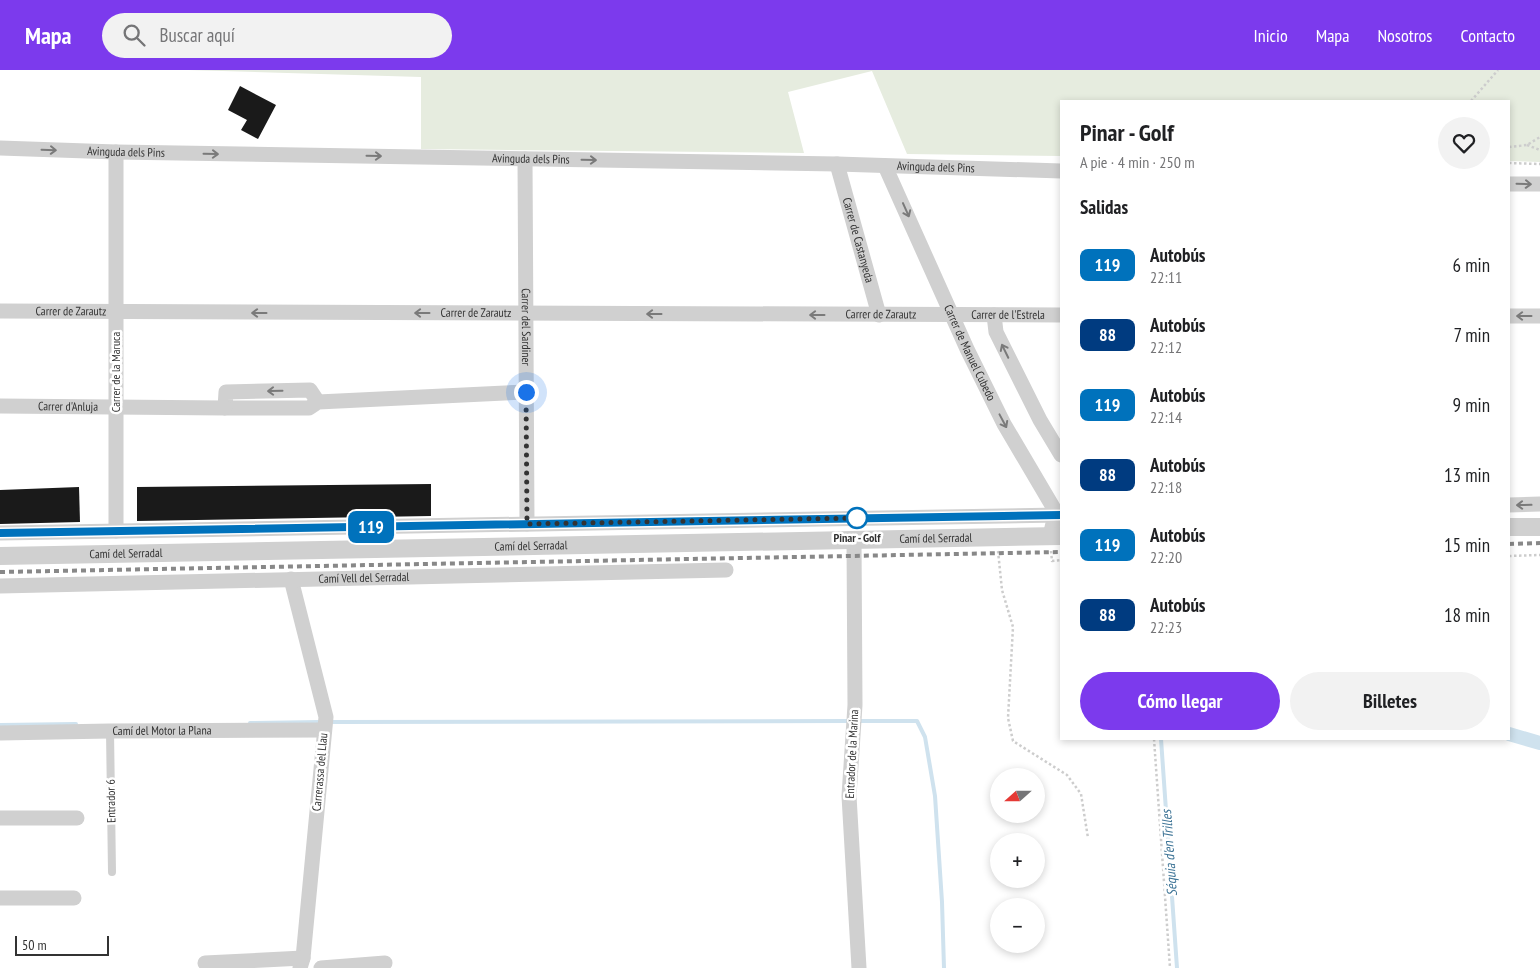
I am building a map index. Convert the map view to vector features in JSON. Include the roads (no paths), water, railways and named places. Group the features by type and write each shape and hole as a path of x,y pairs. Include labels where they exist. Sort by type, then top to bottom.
{"street":[{"name":"Avinguda dels Pins","path":"0,148 116,152 837,164 1060,171"},
{"name":"Carrer de la Maruca","path":"116,152 116,531"},
{"name":"Carrer del Sardiner","path":"525,159 527,524"},
{"name":"Carrer de Castanyeda","path":"837,164 879,315"},
{"name":"Carrer de Manuel Cubedo","path":"886,166 967,349 1004,424 1058,515"},
{"path":"1510,184 1540,184"},
{"name":"Carrer de Zarautz","path":"0,312 953,315"},
{"name":"Carrer de l'Estrela","path":"953,315 1060,315"},
{"path":"994,315 996,332 1040,420 1060,453"},
{"path":"1510,316 1540,316"},
{"name":"Carrer d'Anluja","path":"0,406 225,408 226,392 310,390 318,402 526,392"},
{"path":"1510,505 1540,504"},
{"path":"1056,536 1058,515"},
{"name":"Camí del Serradal","path":"0,533 1058,515"},
{"path":"1510,527 1540,527"},
{"name":"Camí del Serradal","path":"0,556 1056,536"},
{"name":"Entrador de la Marina","path":"854,540 855,705 849,796 858,968"},
{"name":"Camí Vell del Serradal","path":"0,586 726,570"},
{"name":"Carrerassa del Llau","path":"291,579 326,717 301,963"},
{"name":"Camí del Motor la Plana","path":"0,733 324,730"},
{"path":"0,818 77,818"},
{"path":"0,898 74,898"},
{"path":"205,963 301,963"},
{"path":"321,968 384,963"}],"lane":[{"name":"Entrador 6","path":"110,731 112,872"}],"waterway":[{"path":"330,722 849,721"},
{"path":"860,721 917,721 925,737 935,796 944,968"},
{"path":"250,723 321,722"},
{"path":"0,725 76,724"},
{"path":"1510,734 1540,743"},
{"name":"Séquia d'en Trilles","path":"1161,740 1177,968"}],"railway":[{"path":"1510,544 1540,543"},
{"path":"0,572 1060,552"}],"place":[{"name":"Pinar - Golf","path":"857,518"}]}
